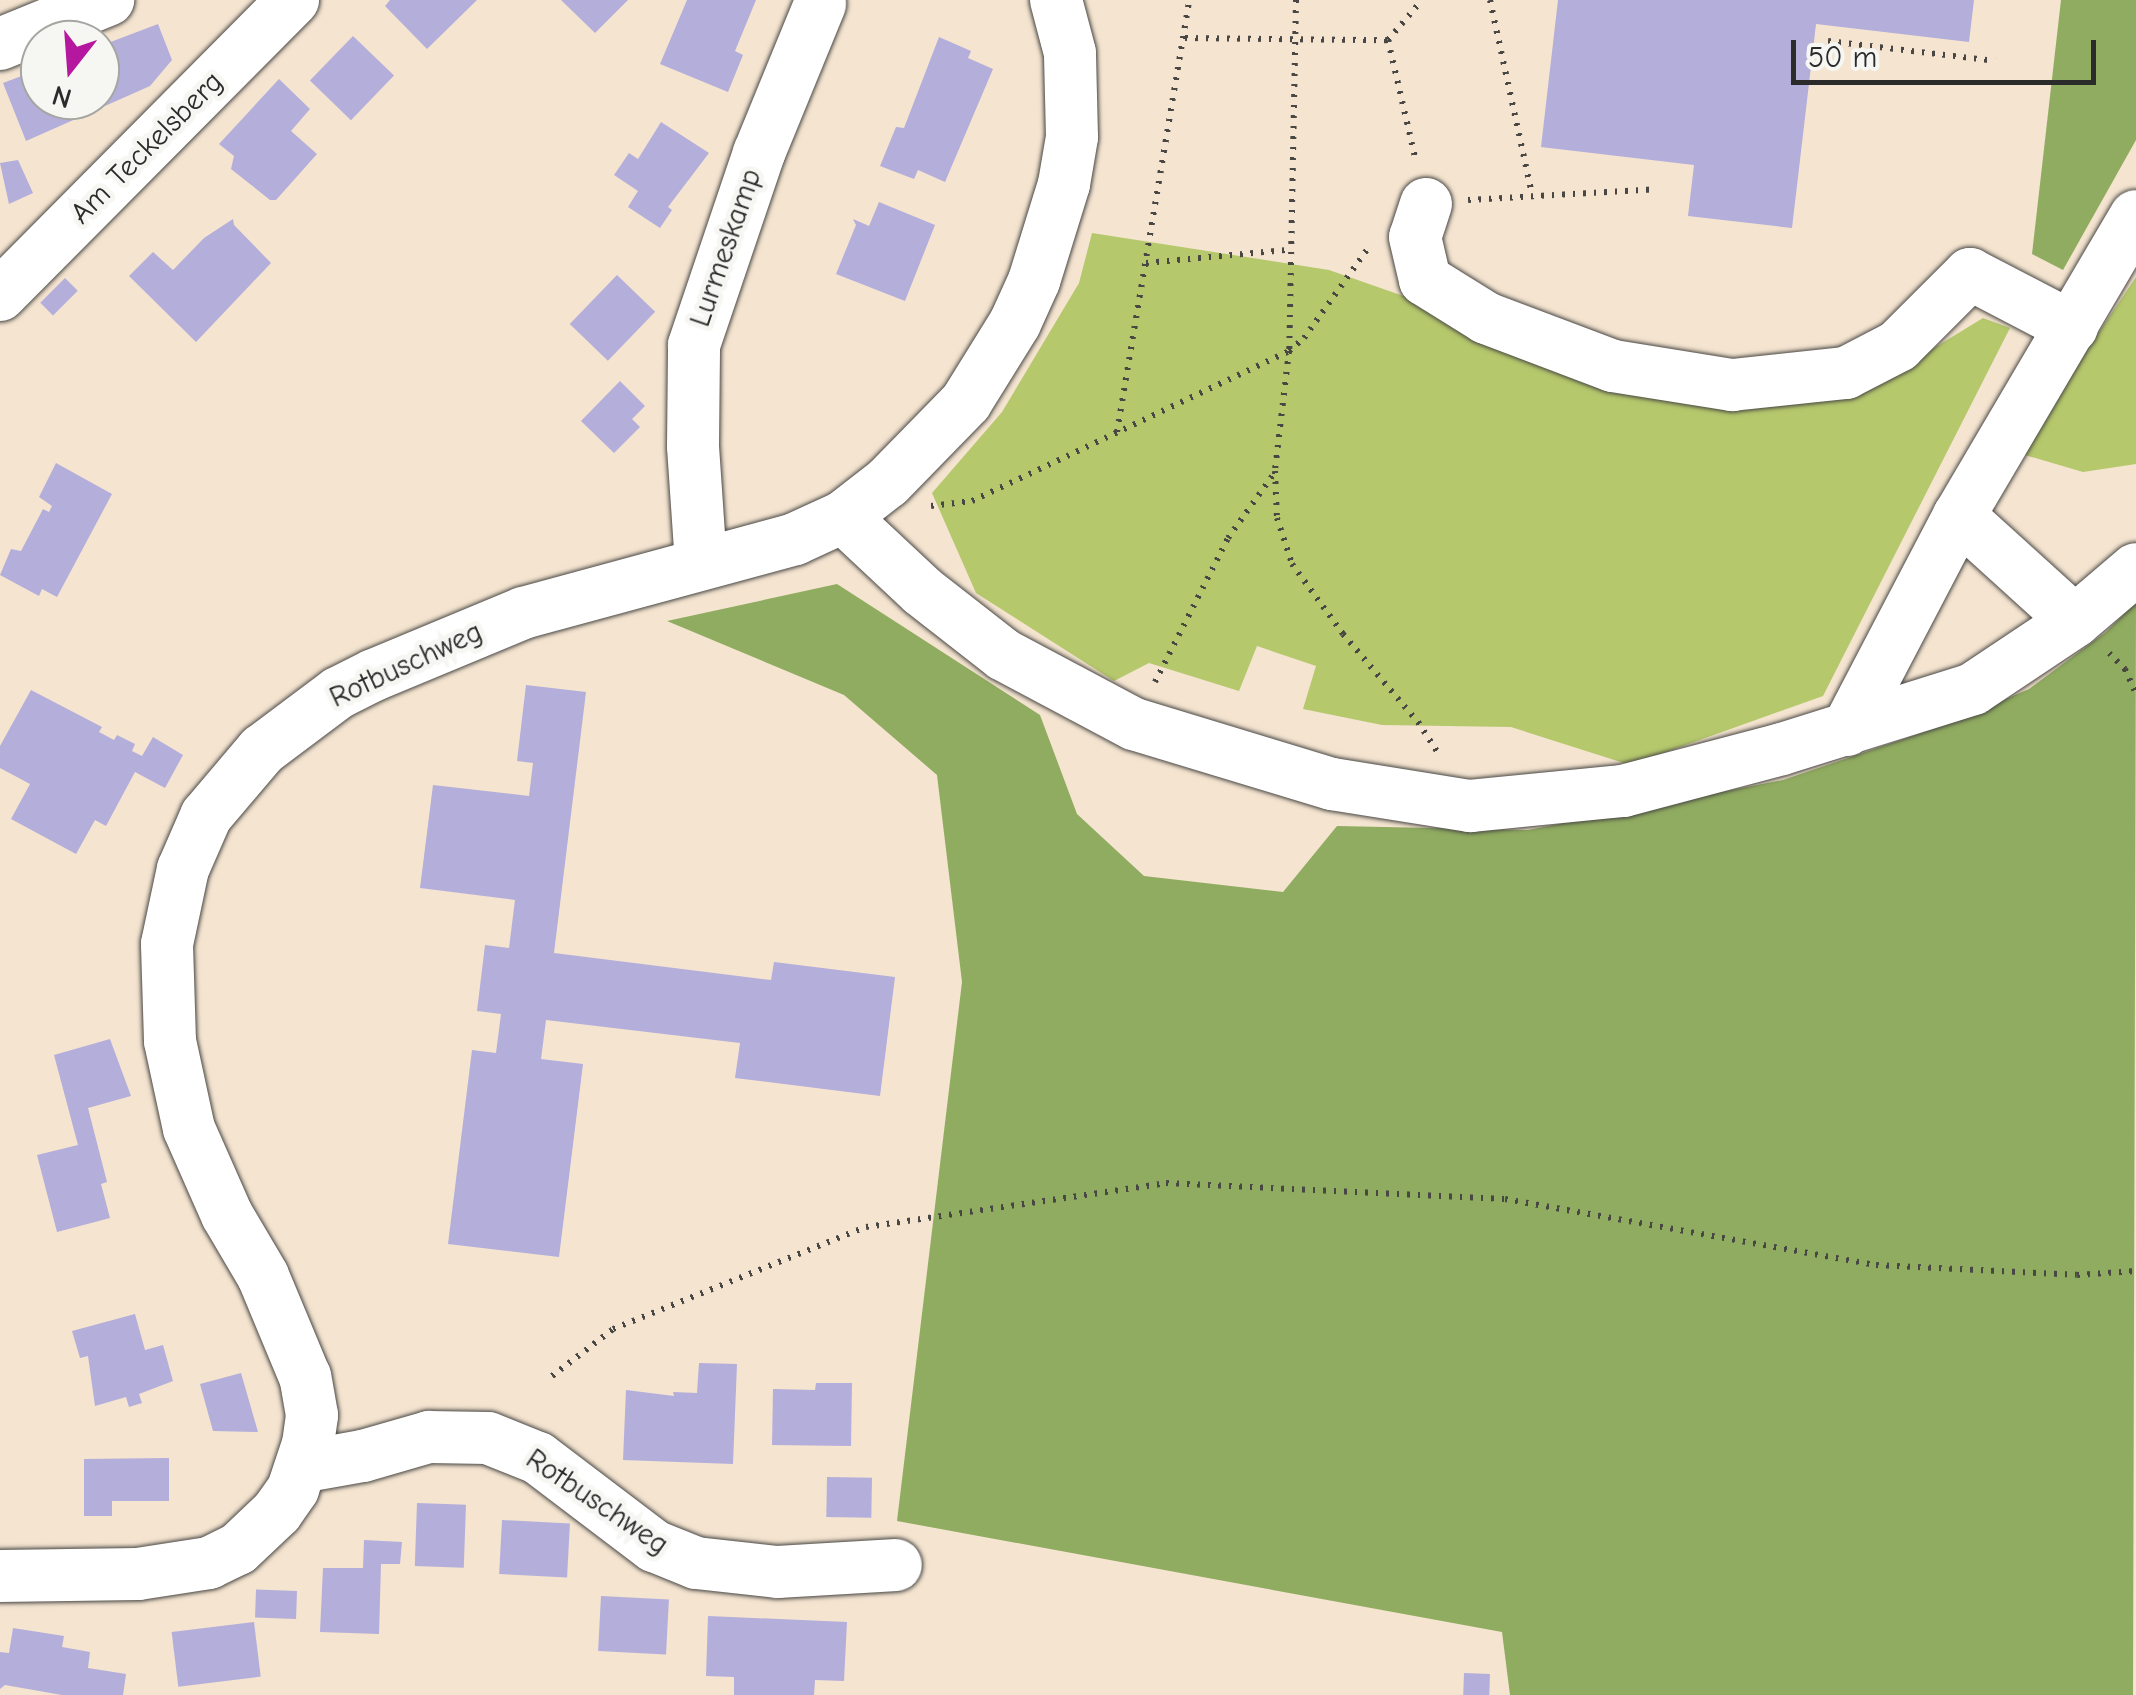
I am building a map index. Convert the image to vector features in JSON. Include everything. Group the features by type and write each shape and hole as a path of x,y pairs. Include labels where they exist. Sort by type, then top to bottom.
{"street":[{"path":"0,44 108,0"},
{"name":"Am Teckelsberg","path":"0,295 293,0"},
{"name":"Rotbuschweg","path":"0,1576 138,1574 209,1563 259,1533 293,1490 301,1467 312,1415 305,1376 263,1276 227,1215 189,1129 170,1041 168,944 183,869 206,816 240,772 338,693 523,612 795,539 843,517 888,482 966,402 1006,339 1034,281 1064,184 1072,137 1070,53 1056,0"},
{"name":"Lurmeskamp","path":"701,564 693,446 694,344 759,153 820,4"},
{"path":"1426,204 1415,237 1425,280 1444,296 1486,318 1612,366 1732,385 1846,373 1898,346 1970,274 2072,327"},
{"path":"1847,730 1959,516 2136,216"},
{"path":"1959,516 2076,621"},
{"path":"843,517 922,590 1004,655 1134,724 1332,784 1470,806 1623,791 1847,730 1973,689 2076,621 2136,569"},
{"name":"Rotbuschweg","path":"301,1467 363,1456 429,1437 488,1438 538,1458 654,1546 696,1563 778,1572 896,1565"}],"path":[{"path":"1118,432 1189,0"},
{"path":"1296,0 1298,38 1288,250 1289,351 1276,471 1277,518 1292,564 1343,634 1418,722 1470,806"},
{"path":"1388,40 1422,0"},
{"path":"1490,0 1532,195"},
{"path":"1184,38 1388,40"},
{"path":"1388,40 1426,204"},
{"path":"1828,41 1995,61"},
{"path":"972,502 1289,351 1304,338 1382,230 1401,210 1426,204 1532,195 1656,189"},
{"path":"1146,263 1288,250"},
{"path":"1134,724 1228,538 1276,471"},
{"path":"2125,669 2136,694"},
{"path":"552,1376 613,1330 866,1227 1166,1183 1505,1198 1876,1265 2077,1276 2136,1271"}],"green space":[{"path":"2061,0 2136,0 2136,140 2063,270 2032,254"},
{"path":"1092,233 1329,270 1432,306 1852,398 1983,318 2010,328 1823,696 1630,765 1511,727 1382,725 1303,709 1316,666 1257,646 1239,691 1149,663 1114,681 976,593 932,493 1002,412 1079,283"},
{"path":"2136,277 2136,464 2083,472 2018,453"},
{"path":"837,584 1040,715 1077,814 1144,876 1283,892 1337,826 1528,830 1783,780 1948,724 2029,689 2106,632 2136,602 2133,1695 1510,1695 1502,1632 897,1521 962,982 937,775 844,695 667,621"}],"building":[{"path":"390,0 477,0 427,49 385,6"},
{"path":"561,0 628,0 595,33"},
{"path":"687,0 756,0 735,51 743,55 728,92 660,64"},
{"path":"1558,0 1974,0 1969,42 1816,24 1792,228 1688,216 1694,165 1541,147"},
{"path":"158,24 172,60 150,86 120,99 120,38"},
{"path":"353,36 394,76 351,120 310,81"},
{"path":"939,37 971,51 968,58 993,69 945,182 918,170 914,179 880,166 896,127 904,128"},
{"path":"20,77 20,120 73,120 26,141 3,83"},
{"path":"279,79 310,109 291,131 317,154 276,200 270,200 231,169 234,156 219,144"},
{"path":"661,122 709,153 668,207 672,210 660,228 628,207 638,191 614,175 629,153 638,159"},
{"path":"18,160 33,193 9,204 0,163"},
{"path":"879,202 935,225 905,301 836,274 856,225 853,219 869,226"},
{"path":"233,219 234,225 271,263 196,342 129,276 153,252 173,270 204,238"},
{"path":"617,275 655,312 608,361 570,324"},
{"path":"65,278 78,291 53,315 40,303"},
{"path":"620,381 645,406 632,419 640,427 614,453 581,421"},
{"path":"56,463 112,494 57,597 42,589 39,596 0,575 11,549 21,551 43,509 49,512 52,506 39,497"},
{"path":"526,685 586,692 554,953 771,980 774,962 895,977 880,1096 735,1078 740,1043 546,1020 541,1059 583,1064 559,1257 448,1244 472,1050 496,1053 501,1014 477,1011 485,945 509,948 515,900 420,888 433,785 529,796 533,763 517,761"},
{"path":"31,690 102,727 99,732 114,740 117,735 135,744 132,751 142,756 153,737 183,755 165,788 135,772 106,826 95,820 76,854 11,819 30,784 0,768 0,746"},
{"path":"110,1039 131,1096 88,1108 107,1182 101,1184 110,1218 57,1232 37,1155 78,1145 54,1055"},
{"path":"135,1314 145,1350 163,1345 173,1381 139,1394 142,1403 129,1407 126,1397 95,1406 88,1356 80,1358 72,1331"},
{"path":"699,1363 737,1364 733,1464 623,1460 626,1390 674,1396 673,1392 697,1393"},
{"path":"241,1373 258,1432 213,1431 200,1384"},
{"path":"816,1383 852,1383 851,1446 772,1445 773,1389 815,1390"},
{"path":"169,1458 169,1501 112,1501 112,1516 84,1516 84,1459"},
{"path":"827,1477 872,1478 871,1518 826,1517"},
{"path":"417,1503 466,1505 464,1568 415,1566"},
{"path":"502,1520 570,1524 567,1577 499,1574"},
{"path":"364,1540 402,1542 400,1564 381,1564 379,1634 320,1632 323,1568 363,1568"},
{"path":"256,1590 297,1591 296,1619 255,1618"},
{"path":"601,1596 669,1600 666,1654 598,1651"},
{"path":"708,1616 847,1622 844,1681 815,1680 814,1695 734,1695 734,1677 706,1676"},
{"path":"254,1622 261,1677 178,1687 172,1632"},
{"path":"13,1628 64,1636 62,1647 90,1652 88,1668 126,1674 123,1695 62,1695 5,1685 0,1689 0,1652 9,1653"},
{"path":"1464,1673 1490,1674 1489,1695 1463,1695"}]}
